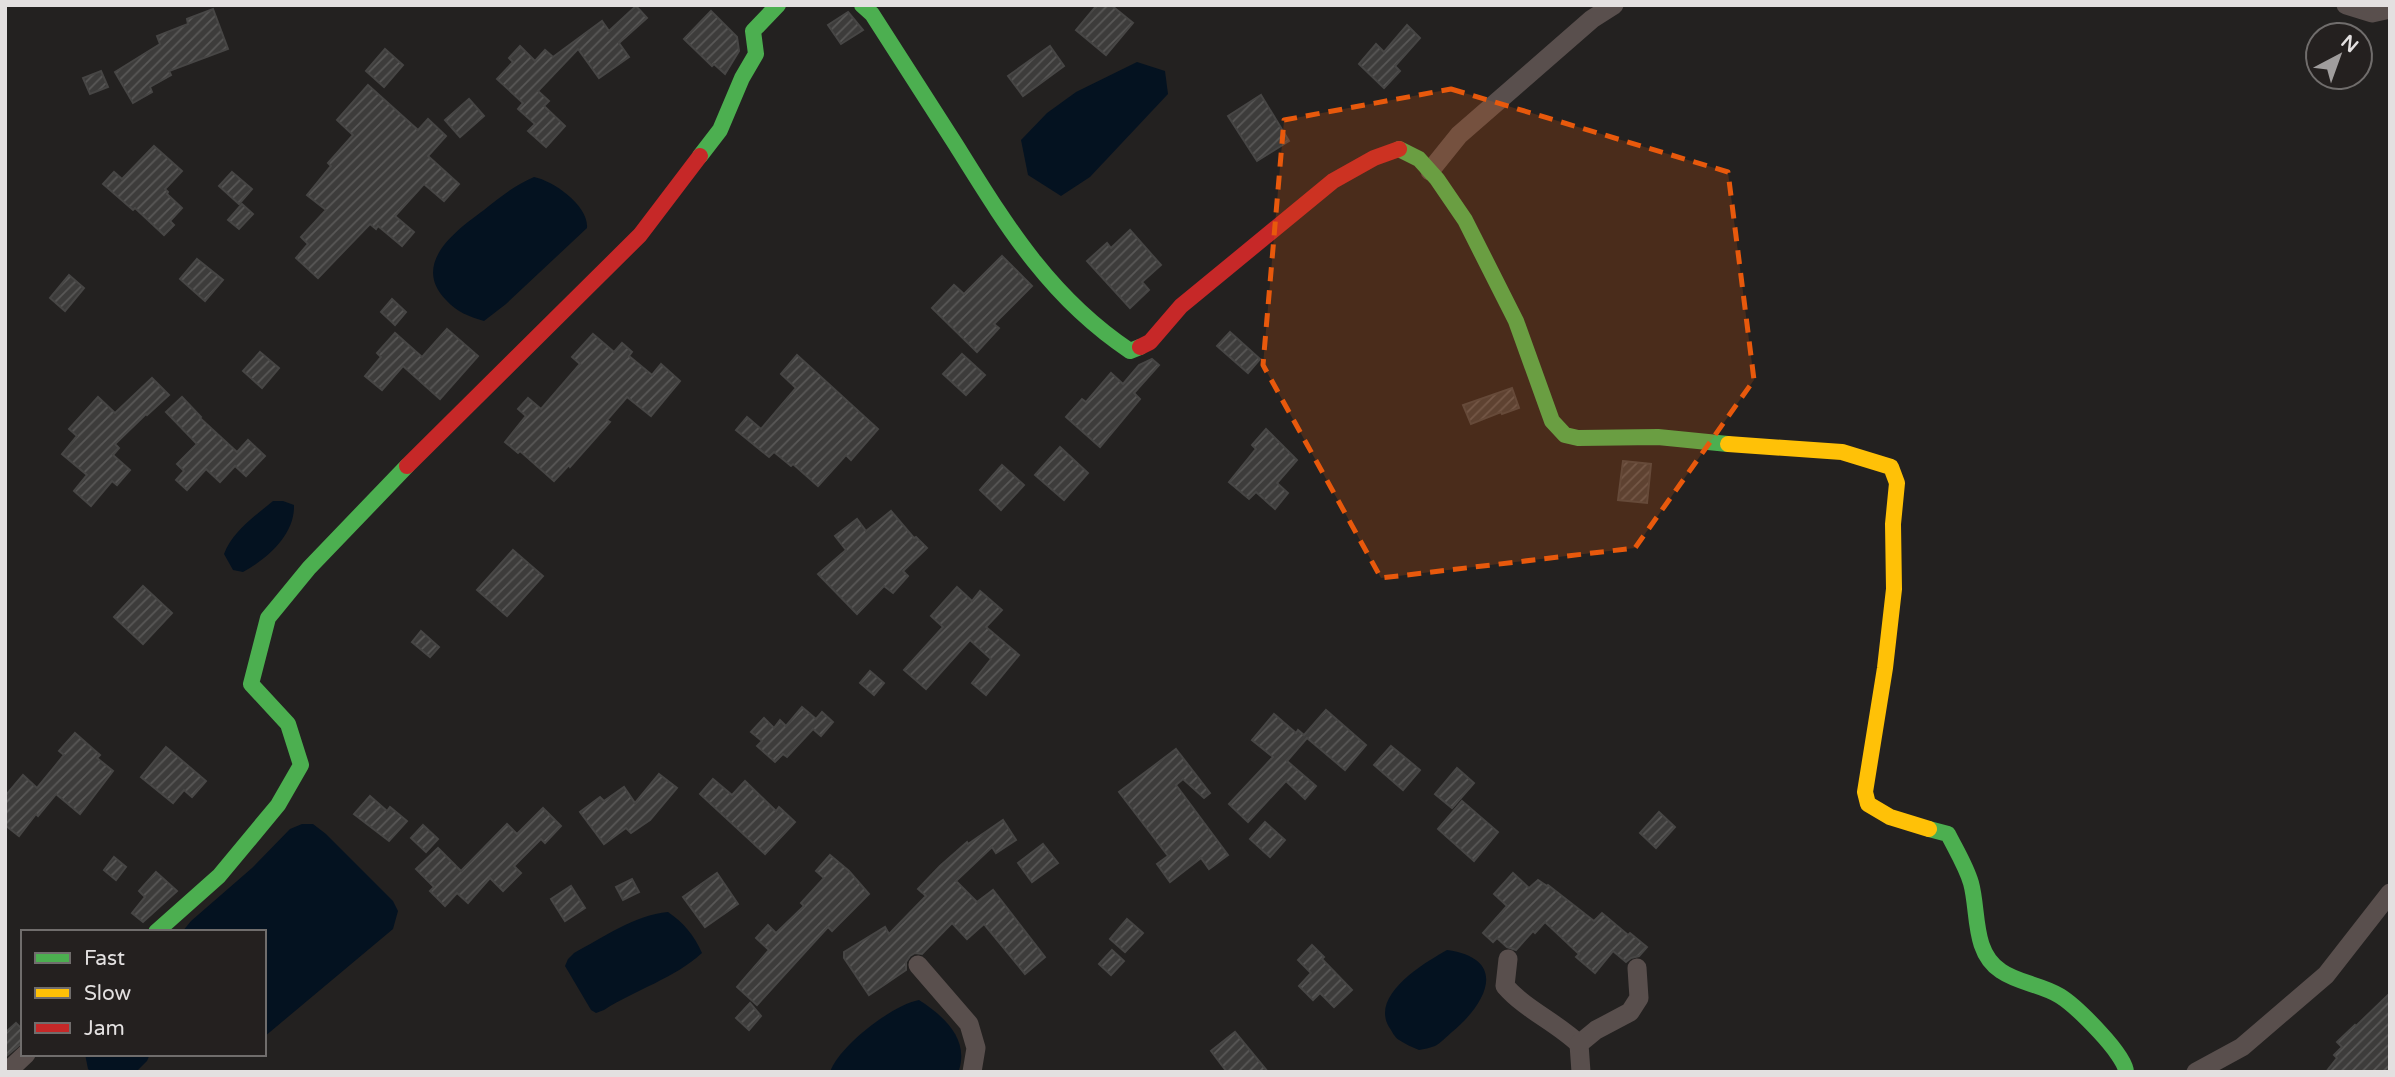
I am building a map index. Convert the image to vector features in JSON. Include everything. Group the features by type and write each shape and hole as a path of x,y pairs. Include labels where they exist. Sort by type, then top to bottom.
{"street":[{"path":"158,930 219,876 278,805 302,765 288,724 251,684 268,618 309,568 449,422 640,235 720,131 756,54 753,31 778,5"},
{"path":"862,5 873,14 1013,235 1077,312 1104,336 1130,351 1150,342 1181,306 1333,181 1398,148 1419,159 1465,220 1516,321 1552,421 1565,435 1578,438 1658,437 1843,452 1891,467 1897,483 1894,589 1885,668 1865,792 1868,804 1890,817 1948,834 1971,883 1982,951 2000,971 2060,996 2106,1038 2126,1066 2126,1072"},
{"path":"1430,171 1459,135 1592,19 1614,5"},
{"path":"2346,5 2372,13 2390,9"},
{"path":"2196,1072 2242,1047 2326,975 2390,893"},
{"path":"1507,959 1505,986 1515,998 1567,1032 1579,1044 1581,1072"},
{"path":"918,965 970,1024 976,1048 972,1072"},
{"path":"1579,1044 1596,1030 1630,1012 1639,998 1637,968"},
{"path":"7,1072 24,1056"}],"highlighted area":[{"path":"1451,89 1728,172 1754,380 1635,548 1381,578 1263,365 1284,120"}],"water":[{"path":"1137,62 1165,71 1168,94 1090,177 1061,196 1028,175 1021,140 1047,113 1076,92"},
{"path":"534,177 569,196 582,211 587,228 506,304 484,321 463,314 446,300 436,287 433,274 441,249 473,218"},
{"path":"273,501 294,505 293,516 285,536 270,553 252,567 243,572 233,570 224,554 228,546 245,524"},
{"path":"302,824 313,824 393,901 398,911 393,929 266,1035 266,930 184,930 252,868 290,829"},
{"path":"668,912 688,930 702,953 680,970 604,1010 596,1013 591,1010 565,966 568,959 574,953 631,922"},
{"path":"1447,950 1467,955 1479,963 1485,973 1486,984 1482,996 1464,1021 1437,1045 1419,1050 1394,1036 1385,1015 1387,1003 1402,981"},
{"path":"919,1000 937,1013 952,1029 960,1048 959,1070 830,1072 844,1050 868,1028 895,1010"},
{"path":"85,1056 149,1056 136,1072 91,1072"}],"building":[{"path":"1097,5 1111,5 1133,23 1106,55 1076,30"},
{"path":"636,6 647,18 619,43 629,57 599,78 578,49 538,91 549,101 544,106 565,126 546,147 528,131 535,124 518,109 523,103 497,79 513,62 509,58 520,46 535,61 545,50 553,57 602,21 609,31"},
{"path":"213,9 228,49 169,71 171,75 150,87 152,92 133,103 115,72 160,44 157,36 188,24 187,19"},
{"path":"711,11 737,37 739,51 725,74 714,64 712,66 684,39"},
{"path":"848,12 863,30 841,44 828,25"},
{"path":"1407,25 1420,38 1395,66 1400,71 1384,88 1359,64 1376,44 1384,52"},
{"path":"1050,46 1064,66 1023,96 1008,76"},
{"path":"385,49 403,65 384,87 366,71"},
{"path":"101,71 108,87 90,94 83,78"},
{"path":"368,85 418,130 428,119 446,136 428,156 459,184 444,201 424,184 395,216 414,232 402,246 378,226 376,229 370,224 318,278 296,258 308,244 301,237 326,210 307,195 331,166 328,163 353,135 337,120"},
{"path":"1261,95 1289,141 1257,161 1228,116"},
{"path":"469,99 484,116 460,137 445,120"},
{"path":"154,146 182,171 165,189 182,208 170,221 174,225 164,235 135,208 133,210 103,184 114,172 122,179"},
{"path":"232,172 252,189 239,204 219,186"},
{"path":"242,204 253,214 239,229 228,220"},
{"path":"1130,230 1161,265 1142,282 1149,290 1130,308 1087,261 1107,243 1111,248"},
{"path":"1002,256 1032,286 994,324 999,328 977,352 932,308 954,285 964,294"},
{"path":"197,259 223,280 205,301 180,279"},
{"path":"69,275 84,288 65,311 50,298"},
{"path":"392,299 406,312 395,325 381,312"},
{"path":"447,329 478,356 440,399 403,366 382,390 365,376 381,357 377,353 395,333 422,357"},
{"path":"1230,332 1260,359 1248,373 1217,346"},
{"path":"593,334 614,352 622,343 632,352 629,356 652,375 661,364 680,381 651,416 627,397 607,420 610,422 554,481 520,451 518,453 505,442 526,416 518,409 528,398 541,409 580,364 572,357"},
{"path":"260,352 279,368 262,388 243,371"},
{"path":"962,354 985,375 966,395 943,374"},
{"path":"797,355 878,429 851,460 846,455 818,486 793,464 791,466 774,452 769,457 736,430 747,417 761,429 796,388 781,374"},
{"path":"1152,359 1159,365 1134,393 1140,399 1100,447 1066,417 1082,399 1086,402 1111,373 1123,384 1139,365"},
{"path":"152,378 169,395 115,444 119,448 113,455 130,470 117,485 112,481 91,506 74,491 87,475 62,454 77,436 69,429 98,397 115,413"},
{"path":"1512,388 1519,408 1471,424 1463,405"},
{"path":"182,397 200,418 237,452 248,440 265,456 246,476 235,466 220,482 206,469 187,490 176,480 184,471 177,464 197,444 166,412"},
{"path":"1266,429 1297,460 1277,483 1288,493 1275,509 1256,492 1249,499 1229,482 1256,449 1252,445"},
{"path":"1060,447 1088,473 1064,500 1035,475"},
{"path":"1623,461 1651,464 1647,503 1618,500"},
{"path":"1002,465 1024,485 1001,510 980,490"},
{"path":"891,511 914,538 927,548 903,571 908,576 893,593 884,586 857,614 818,574 846,550 835,536 857,519 866,531"},
{"path":"513,550 543,576 507,616 477,590"},
{"path":"143,586 172,613 143,644 114,617"},
{"path":"957,587 972,601 980,591 1002,610 986,627 1019,655 986,695 972,683 991,659 970,640 926,689 904,670 943,627 931,616"},
{"path":"421,631 439,647 430,657 412,642"},
{"path":"870,671 884,683 874,695 860,683"},
{"path":"802,707 816,719 822,712 833,722 821,736 813,729 787,757 783,754 775,762 757,746 762,741 751,732 764,718 774,728 780,720 786,726"},
{"path":"1326,710 1366,745 1345,770 1307,738 1287,761 1316,786 1305,799 1286,781 1248,822 1229,804 1273,757 1252,740 1274,714 1296,733 1298,730 1304,735"},
{"path":"75,733 100,755 97,758 113,771 80,814 56,794 19,836 5,825 5,796 23,775 37,788 64,755 59,751"},
{"path":"1391,746 1420,770 1403,790 1374,765"},
{"path":"166,747 206,781 192,797 184,790 173,803 141,777"},
{"path":"1176,749 1210,793 1204,798 1183,779 1176,785 1228,855 1209,869 1201,858 1170,882 1157,864 1168,856 1119,792"},
{"path":"1457,768 1474,783 1452,808 1435,794"},
{"path":"659,774 677,788 650,820 631,833 626,828 604,844 580,812 600,797 604,801 624,787 635,803"},
{"path":"713,779 732,795 745,781 776,811 779,807 795,822 765,854 700,794"},
{"path":"370,796 387,811 390,807 407,821 389,841 354,814"},
{"path":"1462,801 1498,832 1474,861 1438,829"},
{"path":"543,808 561,826 545,843 541,839 514,866 521,873 503,891 490,878 468,903 457,893 445,906 430,891 434,887 416,869 438,848 461,871 507,824 517,834"},
{"path":"1659,812 1675,827 1656,848 1640,833"},
{"path":"1003,820 1016,840 996,853 992,847 956,881 977,902 993,890 1045,957 1025,974 984,924 967,939 952,923 922,954 915,953 910,956 906,962 906,970 869,995 844,958 844,952 885,927 889,934 926,896 918,889 940,866 967,842 968,844"},
{"path":"1265,822 1285,840 1270,857 1250,839"},
{"path":"423,825 438,839 426,852 411,838"},
{"path":"1043,844 1058,863 1032,882 1018,863"},
{"path":"830,855 849,871 869,894 832,931 828,927 757,1005 737,987 769,950 756,938 768,925 776,933 804,906 801,903 824,878 816,871"},
{"path":"114,857 126,867 116,880 104,870"},
{"path":"156,872 177,891 143,922 132,913 145,897 139,891"},
{"path":"717,873 738,904 705,927 683,897"},
{"path":"1513,873 1529,888 1538,880 1548,885 1594,921 1602,913 1647,947 1639,956 1626,962 1613,951 1595,973 1576,957 1579,954 1545,922 1516,950 1507,947 1497,938 1493,942 1483,933 1507,906 1494,894"},
{"path":"632,879 639,892 623,900 616,887"},
{"path":"571,886 585,908 565,921 551,899"},
{"path":"1127,919 1143,933 1125,952 1110,939"},
{"path":"1312,945 1352,990 1334,1007 1320,993 1313,1000 1299,986 1311,973 1298,960"},
{"path":"1112,950 1124,961 1111,975 1099,964"},
{"path":"2390,993 2390,1072 2326,1072 2337,1058 2334,1055 2342,1047 2337,1042"},
{"path":"750,1003 761,1016 749,1030 736,1018"},
{"path":"16,1023 21,1028 21,1044 5,1057 5,1033"},
{"path":"1235,1032 1268,1072 1227,1072 1211,1051"}],"traffic: fast":[{"path":"700,156 720,130 742,78 756,54 753,31 778,5"},
{"path":"862,5 872,14 1031,258 1101,330 1130,351 1140,347"},
{"path":"1399,149 1419,159 1437,179 1465,220 1516,321 1552,421 1565,435 1578,438 1658,437 1728,444"},
{"path":"158,930 219,876 278,805 301,765 288,724 251,684 268,618 309,568 407,466"},
{"path":"1929,829 1948,834 1964,864 1971,883 1981,942 1992,963 2008,975 2053,992 2067,1001 2109,1043 2124,1064 2126,1072"}],"traffic: slow":[{"path":"1728,444 1842,452 1891,467 1897,483 1893,524 1894,589 1885,668 1865,792 1868,804 1890,817 1929,829"}],"traffic: jam":[{"path":"1140,347 1150,342 1181,306 1333,181 1374,158 1399,149"},
{"path":"407,466 640,235 700,156"}]}
